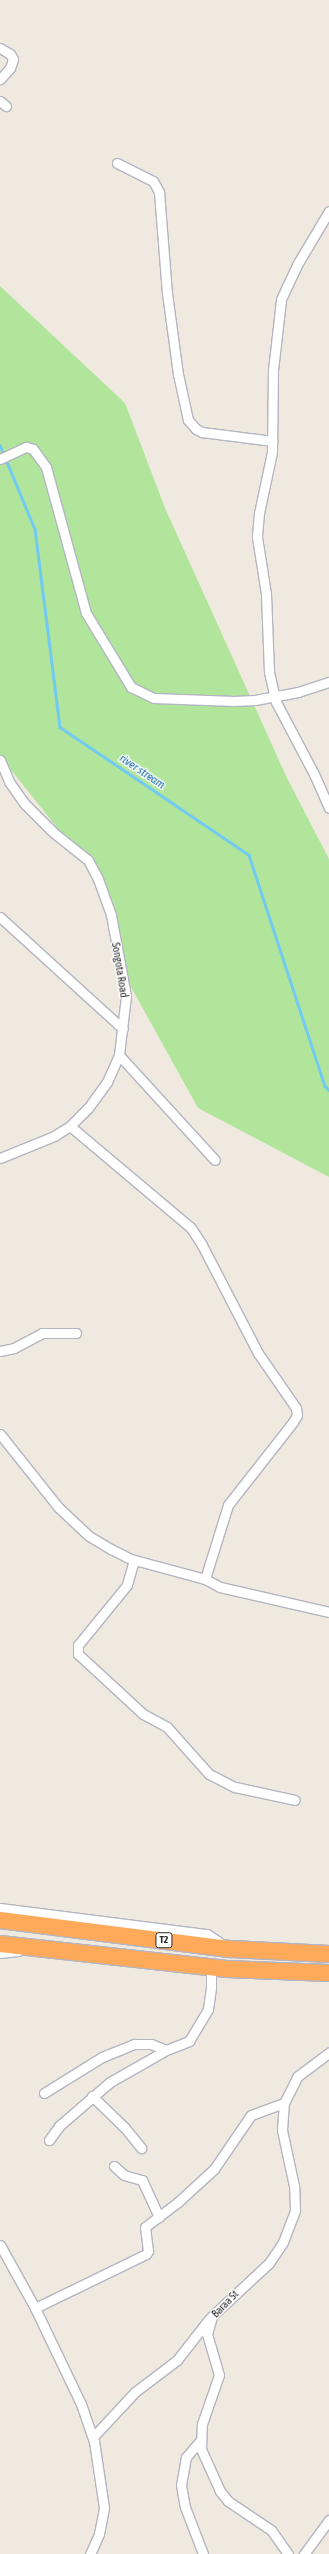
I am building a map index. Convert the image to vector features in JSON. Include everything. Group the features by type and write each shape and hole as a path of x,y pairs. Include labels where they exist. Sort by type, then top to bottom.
{"highway":[{"name":"T2","path":"0,1920 110,1932 230,1949 329,1954"},
{"path":"39,1948 44,1925"},
{"path":"105,1956 110,1932"},
{"name":"T2","path":"0,1944 211,1967 329,1973"}],"street":[{"path":"0,48 14,59 10,68 0,80"},
{"path":"116,163 153,181 159,192 167,293 178,374 188,420 196,429 202,432 272,441"},
{"path":"329,211 297,265 281,300 276,330 272,441 259,513 257,536 266,594 270,672 278,708 314,774 329,808"},
{"path":"3,457 26,447 33,449 46,467 86,613 131,687 154,698 234,700 298,692 329,682"},
{"name":"Songota Road","path":"0,760 10,783 24,803 54,833 88,860 98,879 111,915 126,996 119,1055 107,1082 88,1108 70,1126 27,1148 0,1158"},
{"path":"0,917 123,1029"},
{"path":"119,1055 215,1160"},
{"path":"70,1126 191,1228 202,1245 258,1353 296,1408 298,1415 228,1505 205,1579"},
{"path":"0,1350 14,1348 42,1333 76,1333"},
{"path":"0,1434 58,1507 89,1536 134,1560 205,1579 220,1587 329,1612"},
{"path":"134,1560 127,1585 78,1645 78,1654 143,1714 169,1729 209,1774 235,1787 295,1800"},
{"path":"0,1908 207,1934 230,1949"},
{"path":"0,1953 39,1948"},
{"path":"49,2140 59,2126 110,2082 166,2050 189,2041 205,2015 210,2001 211,1967"},
{"path":"44,2093 102,2057 134,2044 151,2044 166,2050"},
{"name":"Baraa St","path":"288,2554 271,2530 228,2500 220,2491 201,2449 200,2441 202,2424 219,2375 207,2334 212,2316 277,2253 293,2219 295,2199 282,2130 284,2103 298,2076 329,2053"},
{"path":"92,2096 125,2128 141,2148"},
{"path":"35,2308 146,2254 148,2251 144,2229 160,2217 214,2169 250,2115 284,2103"},
{"path":"114,2166 124,2175 142,2180 160,2217"},
{"path":"0,2245 35,2308 81,2404 92,2437 104,2508 99,2534 90,2554"},
{"path":"92,2437 135,2392 177,2360 212,2316"},
{"path":"200,2441 186,2457 181,2485 185,2507 203,2554"},
{"path":"304,2554 329,2520"}],"green space":[{"path":"0,286 125,403 165,508 287,778 329,859 329,1177 198,1108 121,969 98,879 0,756"}],"waterway":[{"name":"river stream","path":"0,445 35,529 60,727 249,855 325,1086 329,1090"}]}
